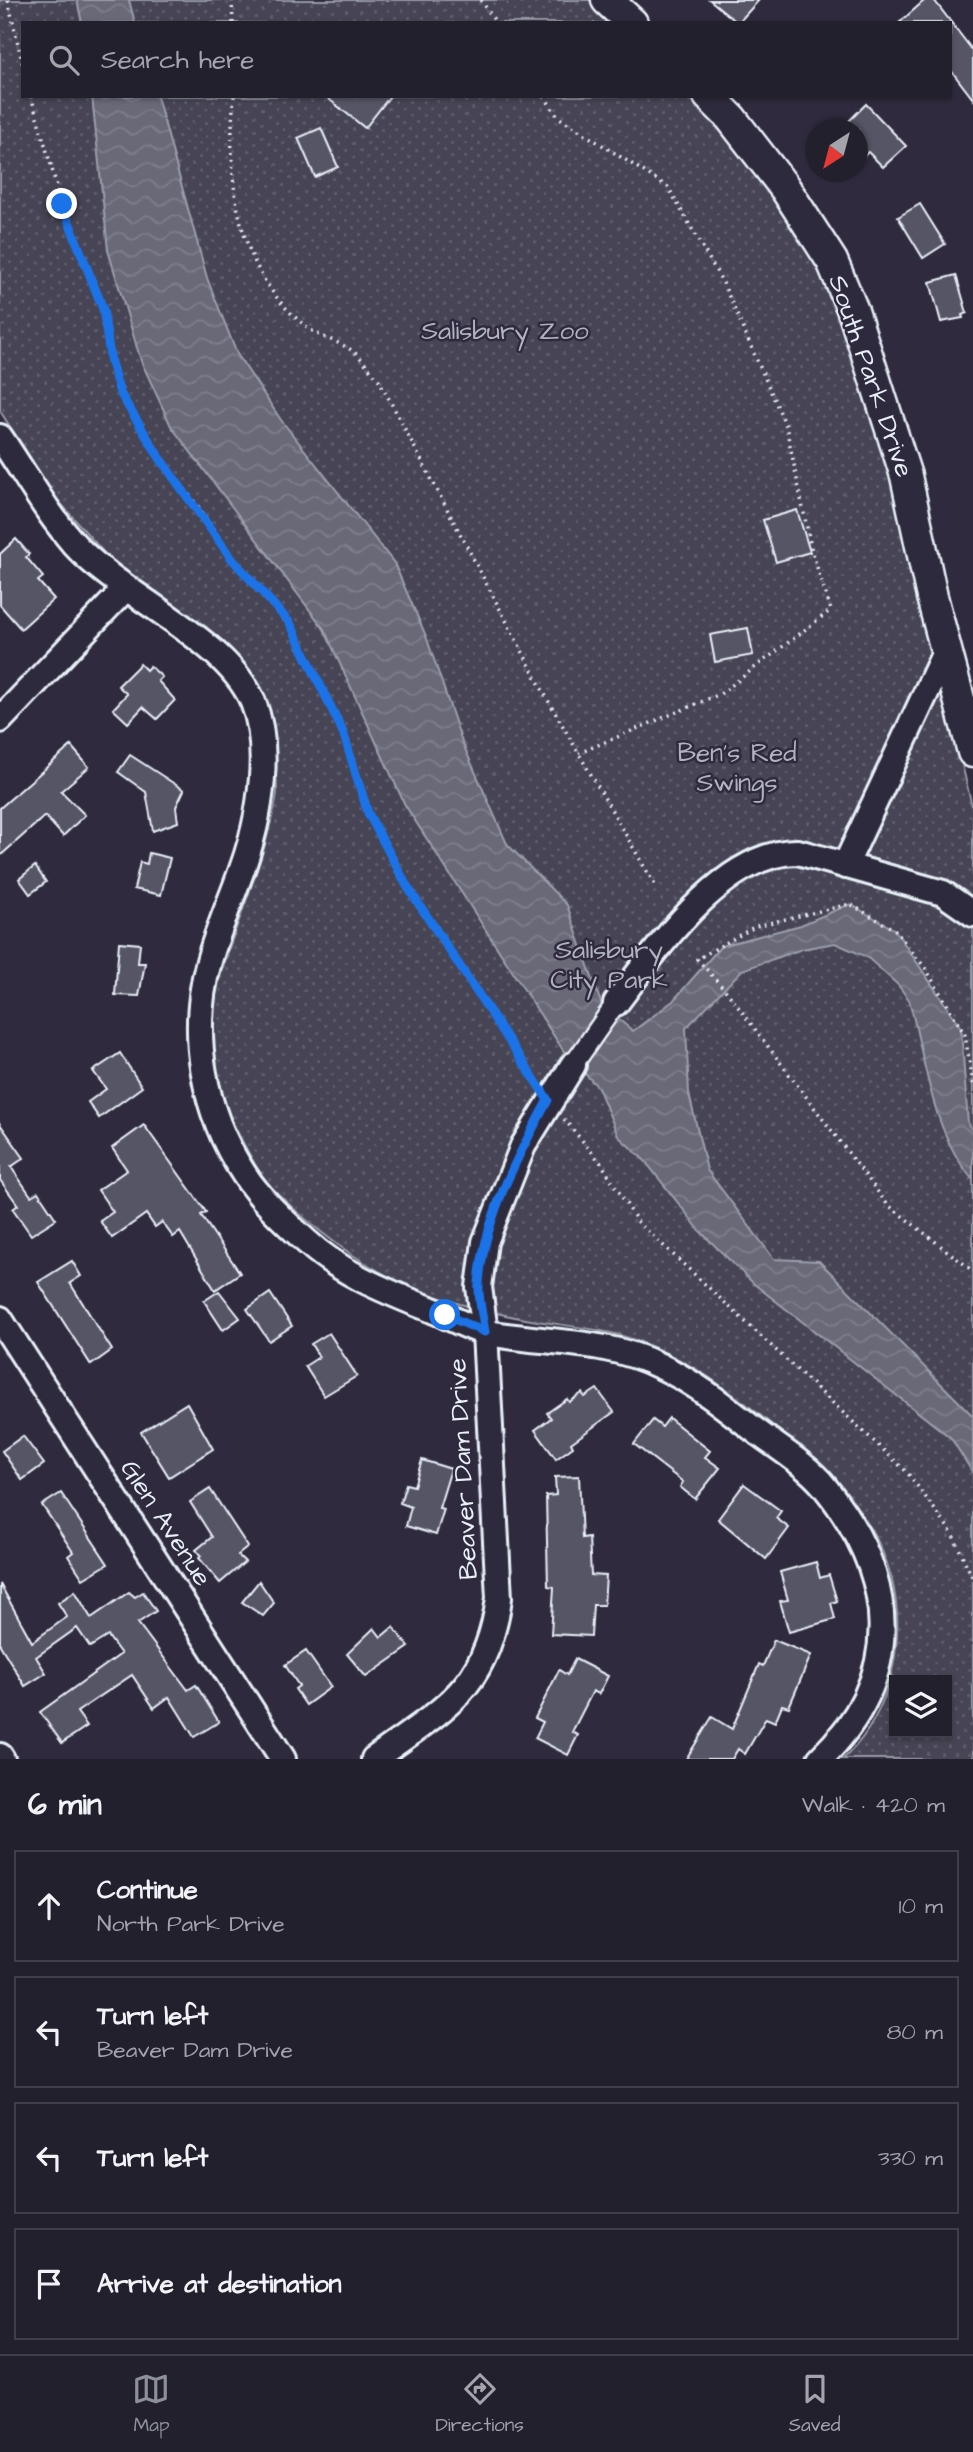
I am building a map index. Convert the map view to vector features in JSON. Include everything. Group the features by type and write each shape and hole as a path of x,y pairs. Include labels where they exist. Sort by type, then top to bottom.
{"street":[{"path":"607,0 630,21"},
{"name":"South Park Drive","path":"711,98 731,118 785,188 832,261 869,357 906,476 932,597 973,752"},
{"path":"0,437 74,543 124,590 191,634 237,676 253,703 260,730 263,778 254,836 208,964 199,1025 203,1079 217,1121 244,1174 311,1246 355,1277 485,1332 621,1350 660,1366 711,1396 823,1484 859,1541 880,1590 883,1644 868,1698 841,1739 820,1759"},
{"path":"0,720 124,590"},
{"path":"845,866 946,650"},
{"name":"Beaver Dam Drive","path":"373,1759 444,1710 475,1676 495,1630 499,1598 485,1332 479,1287 485,1242 523,1146 548,1100 616,1003 677,923 727,880 778,852 798,852 943,893 973,914"},
{"name":"Glen Avenue","path":"0,1319 283,1759"}],"path":[{"path":"8,0 21,57"},
{"path":"232,0 233,21"},
{"path":"481,0 495,21"},
{"path":"32,98 65,215 103,309 111,363 120,393 161,460 232,559 290,623 343,732 368,813 407,886 548,1100 601,1164 637,1221 908,1472 952,1533 973,1579"},
{"path":"234,98 229,145 235,195 253,263 288,310 312,331 355,352 379,380 578,753 656,887"},
{"path":"545,98 558,117 668,187 723,283 786,426 812,552 831,610 720,694 578,753"},
{"path":"973,1084 965,1035 926,969 895,930 850,904 756,926 697,958 727,992 887,1204 973,1271"}],"green space":[{"name":"Salisbury City Park","path":"0,0 592,0 614,21 21,21 21,98 695,98 731,134 821,263 876,407 973,810 973,1759 843,1759 868,1729 889,1683 889,1738 952,1738 952,1675 891,1675 897,1614 893,1582 883,1553 870,1527 834,1480 765,1419 703,1374 670,1355 635,1340 597,1330 471,1307 394,1279 323,1234 265,1179 247,1151 221,1097 213,1067 212,1027 222,969 273,815 276,781 266,712 255,681 243,661 123,571 56,498 0,411"}],"water":[{"path":"77,0 129,0 134,21 82,21"},
{"path":"92,98 158,98 207,278 237,354 281,420 394,563 426,636 462,742 507,844 567,905 602,1006 633,1031 673,1001 721,946 801,925 850,904 895,930 961,1028 968,1124 973,1130 973,1180 959,1161 939,1118 909,1000 898,985 867,957 835,943 802,949 742,970 686,1028 689,1094 707,1170 774,1259 819,1261 973,1416 973,1473 951,1438 754,1284 701,1232 645,1161 618,1136 598,1087 565,1053 405,805 324,629 171,426 141,361 108,250"}],"building":[{"path":"710,0 759,0 740,21 736,21"},
{"path":"925,0 934,0 950,21 901,21"},
{"path":"952,24 973,51 973,99 952,72"},
{"path":"328,98 388,98 365,128"},
{"path":"866,104 906,146 883,167 868,152 868,119 851,119"},
{"path":"321,128 338,167 315,177 298,138"},
{"path":"920,204 945,244 923,258 898,217"},
{"path":"956,275 967,313 962,315 963,318 941,322 930,282"},
{"path":"797,510 810,552 776,562 763,520"},
{"path":"16,539 29,554 26,557 43,577 38,581 54,599 21,629 0,605 0,554"},
{"path":"748,628 753,655 715,662 710,635"},
{"path":"140,664 146,670 150,666 162,677 158,681 175,700 157,719 143,707 128,723 113,709 127,694 118,686"},
{"path":"71,746 89,767 61,791 85,815 63,836 45,816 0,856 0,808"},
{"path":"130,755 184,790 176,807 178,822 153,831 146,792 118,772"},
{"path":"149,853 170,858 161,895 134,889 140,862 147,864"},
{"path":"35,866 46,882 30,894 19,879"},
{"path":"119,942 140,944 138,963 145,963 139,996 115,995"},
{"path":"120,1053 142,1087 99,1118 88,1102 106,1089 93,1071"},
{"path":"0,1124 24,1158 11,1167 31,1196 38,1192 56,1219 31,1235 13,1209 18,1205 0,1180"},
{"path":"144,1125 206,1212 201,1215 240,1273 215,1290 180,1232 173,1237 162,1222 155,1227 146,1214 112,1238 100,1221 113,1212 98,1190 127,1170 112,1148"},
{"path":"72,1261 81,1276 70,1283 112,1350 91,1365 38,1282"},
{"path":"219,1291 240,1318 223,1330 204,1301"},
{"path":"270,1293 292,1326 269,1341 247,1309"},
{"path":"329,1333 357,1376 324,1396 305,1366 319,1357 311,1344"},
{"path":"597,1389 614,1412 571,1443 573,1447 556,1459 535,1430 551,1418 547,1413 567,1399 569,1402 582,1393 585,1397"},
{"path":"187,1403 213,1449 169,1477 141,1432"},
{"path":"669,1418 710,1451 705,1457 720,1468 695,1499 680,1487 683,1482 634,1444 653,1420 662,1427"},
{"path":"23,1436 44,1464 22,1480 2,1451"},
{"path":"422,1460 451,1469 439,1508 444,1509 436,1535 406,1526 411,1507 400,1503 406,1484 414,1486"},
{"path":"579,1476 582,1538 589,1537 591,1575 606,1576 604,1605 593,1605 591,1636 551,1634 554,1587 548,1586 546,1496 556,1495 555,1477"},
{"path":"744,1484 781,1511 776,1518 789,1528 766,1559 718,1519"},
{"path":"210,1489 248,1547 238,1555 245,1562 220,1583 199,1558 201,1556 196,1550 212,1537 190,1502"},
{"path":"61,1493 108,1564 83,1579 68,1556 73,1552 42,1505"},
{"path":"816,1562 820,1578 829,1575 837,1601 831,1603 835,1619 789,1632 780,1601 788,1600 780,1572"},
{"path":"259,1581 274,1603 263,1616 242,1602"},
{"path":"0,1584 32,1642 67,1617 58,1603 75,1591 91,1618 129,1592 135,1597 143,1592 156,1611 138,1623 188,1690 196,1685 219,1722 194,1737 169,1697 154,1708 132,1675 77,1712 87,1726 62,1743 40,1712 121,1654 108,1636 90,1647 77,1628 36,1657 46,1673 25,1686 0,1645"},
{"path":"393,1627 409,1647 366,1677 347,1654 374,1628 381,1637"},
{"path":"774,1640 811,1655 789,1707 782,1705 775,1722 766,1718 745,1754 738,1749 732,1759 686,1759 712,1717 732,1729 759,1664 763,1666"},
{"path":"306,1651 331,1687 306,1705 295,1689 299,1686 285,1665"},
{"path":"575,1659 608,1676 599,1694 593,1691 572,1732 578,1735 568,1755 535,1738 543,1722 535,1718 559,1670 567,1675"}],"route":[{"path":"62,204 76,246 103,309 111,363 120,393 161,460 197,505 232,559 290,623 343,732 368,813 407,886 548,1100 523,1146 485,1242 479,1287 485,1332 445,1315"}],"park label":[{"name":"Salisbury Zoo","path":"505,331"},
{"name":"Ben's Red Swings","path":"737,768"}]}
